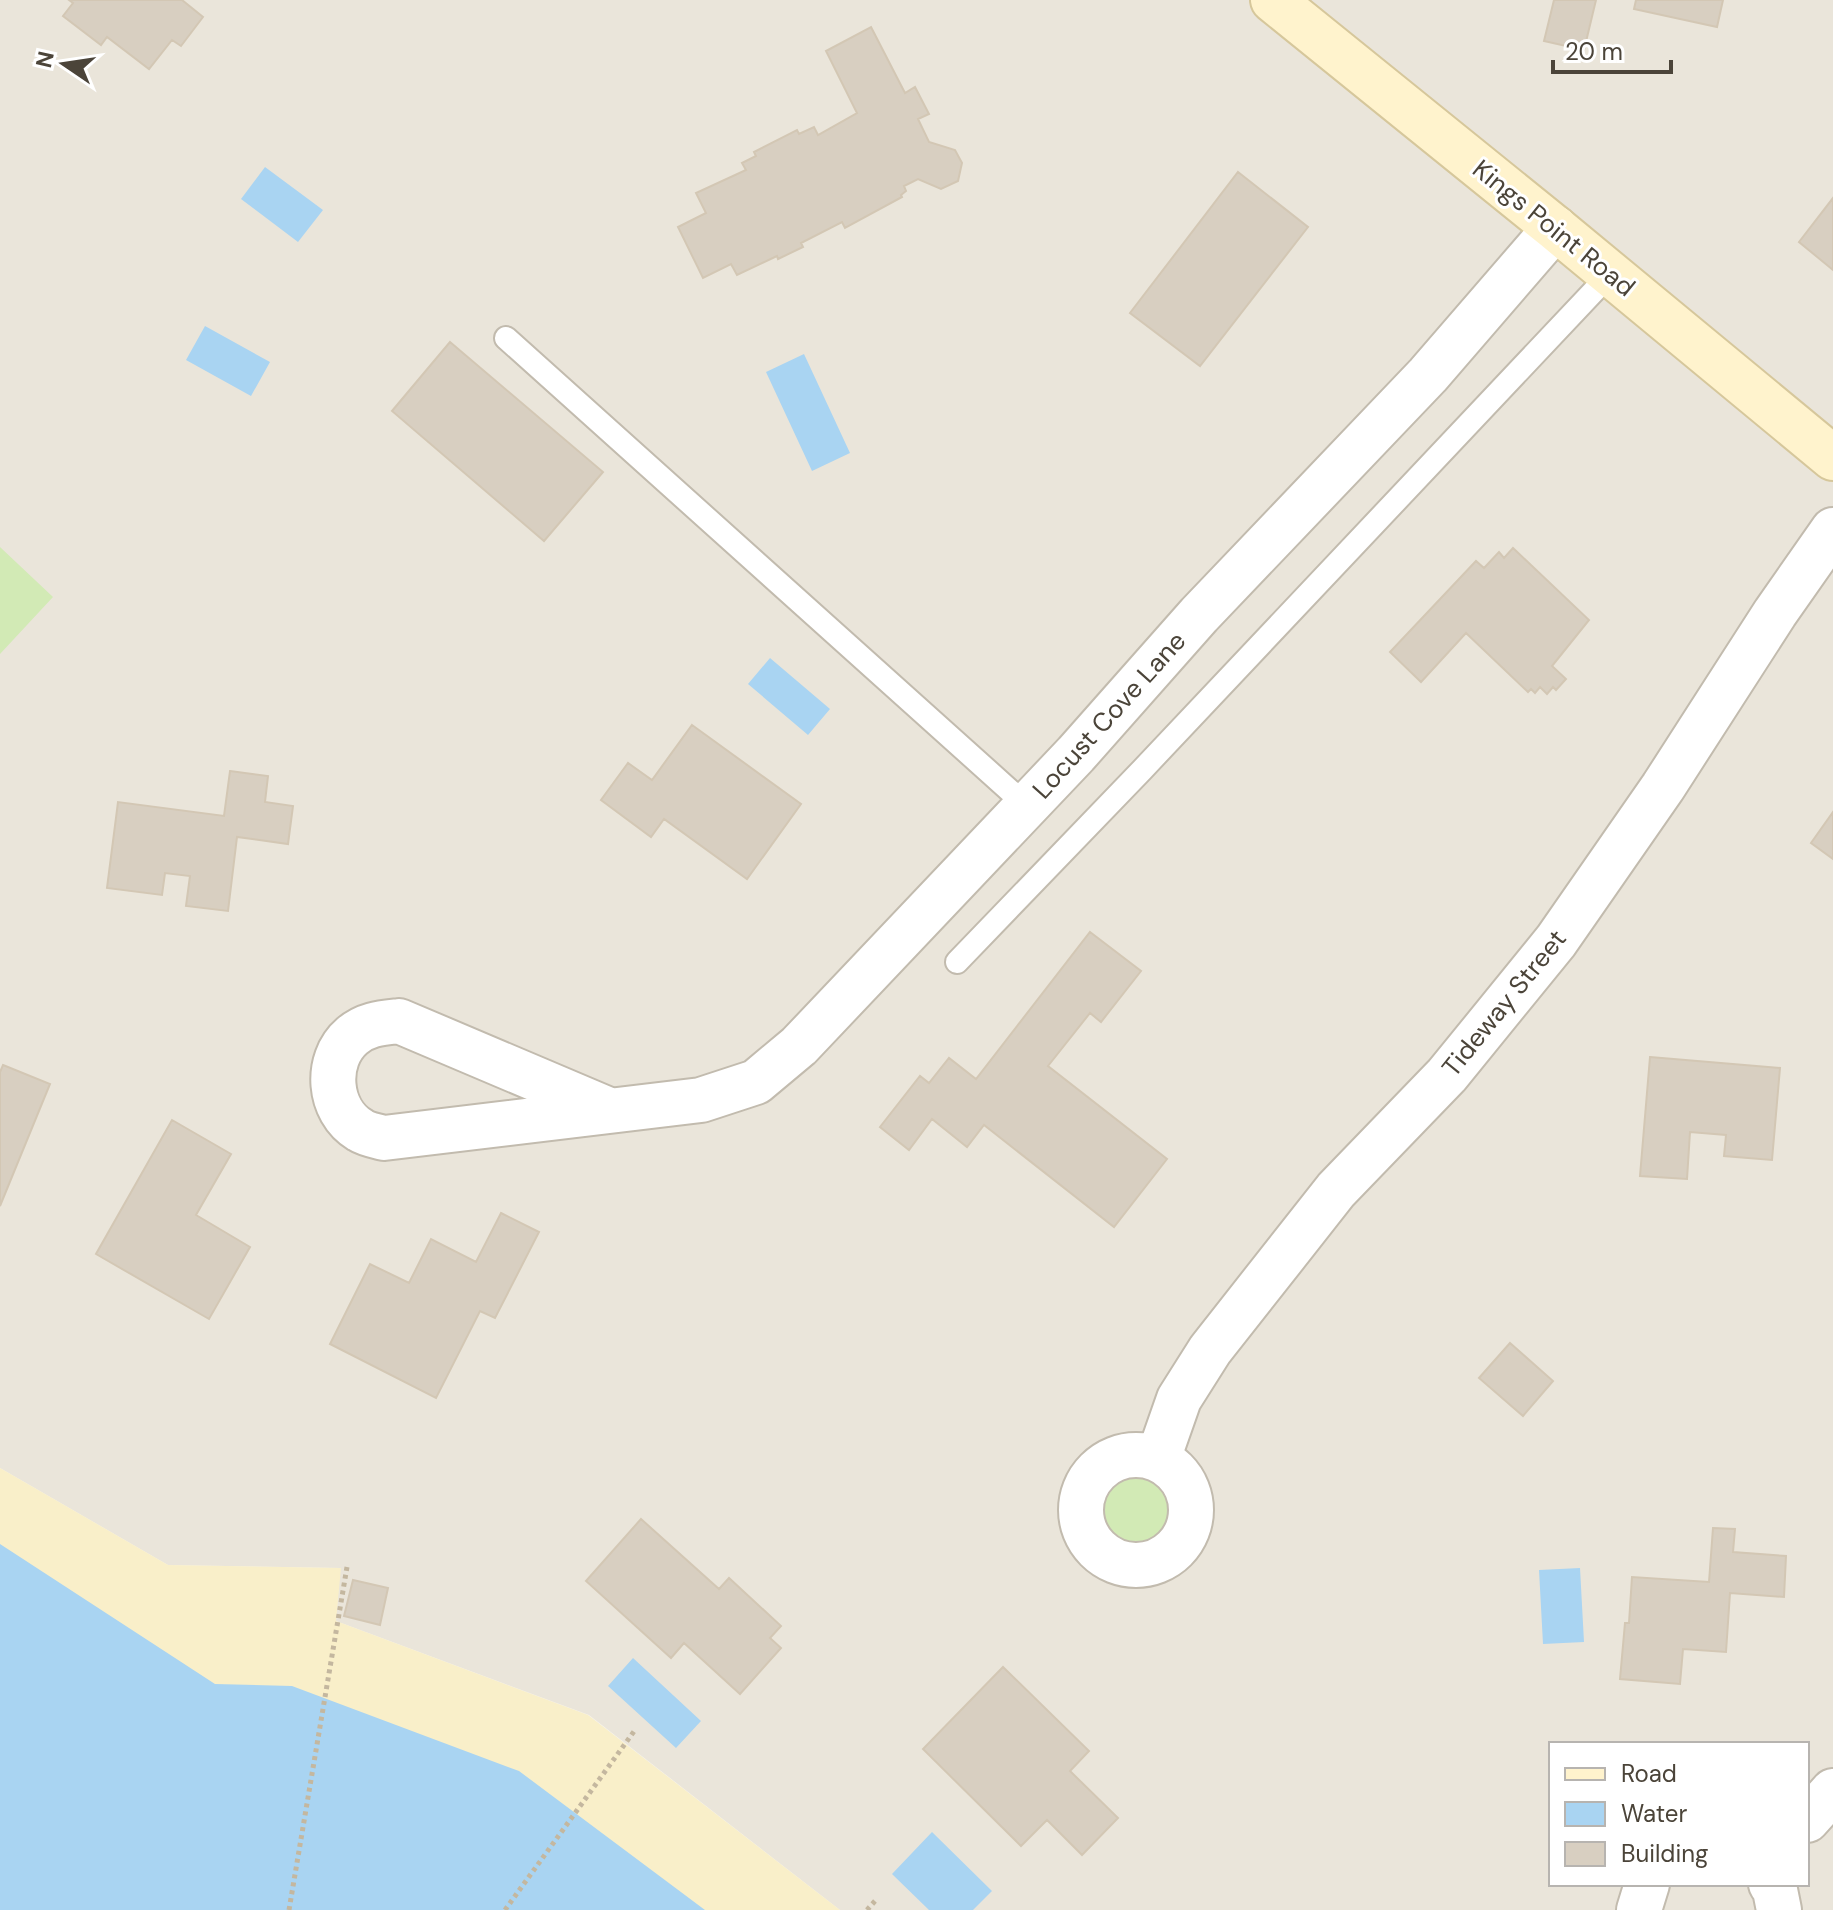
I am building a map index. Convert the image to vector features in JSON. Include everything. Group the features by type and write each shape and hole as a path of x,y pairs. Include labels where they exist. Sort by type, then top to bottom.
{"main road":[{"name":"Kings Point Road","path":"1273,0 1833,458"}],"street":[{"name":"Locust Cove Lane","path":"609,1110 399,1021 373,1023 350,1037 336,1059 332,1085 341,1111 359,1130 384,1138 701,1100 756,1082 799,1046 1027,806 1199,615 1428,375 1555,228"},
{"name":"Tideway Street","path":"1158,1459 1179,1399 1210,1350 1336,1190 1447,1075 1556,941 1663,787 1775,613 1833,530"},
{"path":"1809,1818 1833,1791"},
{"path":"1639,1910 1646,1886"},
{"path":"1772,1886 1779,1910"}],"lane":[{"path":"957,962 1610,274"},
{"path":"506,338 1027,806"}],"path":[{"path":"289,1910 347,1567"},
{"path":"505,1910 635,1730"},
{"path":"867,1910 875,1901"}],"shaded area":[{"path":"0,0 1833,0 1833,1910 840,1910 589,1715 336,1621 340,1568 168,1565 0,1468"}],"green space":[{"path":"0,547 53,597 0,654"},
{"path":"1135,1474 1149,1477 1161,1485 1169,1497 1172,1511 1169,1525 1161,1537 1149,1545 1135,1548 1121,1545 1109,1537 1101,1525 1098,1511 1101,1497 1109,1485 1121,1477"}],"sand":[{"path":"0,1468 168,1565 341,1568 336,1621 588,1715 840,1910 404,1910 0,1750"}],"water":[{"path":"265,167 323,210 298,242 241,199"},
{"path":"205,326 270,362 251,396 186,360"},
{"path":"804,354 850,453 812,471 766,372"},
{"path":"770,658 830,709 808,735 748,684"},
{"path":"0,1544 215,1684 292,1686 519,1771 705,1910 0,1910"},
{"path":"1580,1568 1584,1642 1543,1644 1539,1570"},
{"path":"633,1658 701,1721 676,1748 608,1686"},
{"path":"932,1832 992,1891 973,1910 929,1910 892,1874"}],"building":[{"path":"69,0 182,0 203,17 181,46 172,40 149,69 107,37 101,45 63,16 73,3"},
{"path":"1554,0 1596,0 1584,50 1544,41"},
{"path":"1636,0 1723,0 1717,27 1634,9"},
{"path":"871,27 905,93 915,87 929,114 918,119 929,142 955,150 962,163 958,181 941,189 918,179 904,186 906,191 902,197 845,228 842,222 778,259 777,256 737,275 731,264 703,278 678,227 706,213 696,193 746,170 742,163 756,156 754,152 797,130 799,134 814,127 818,135 857,113 826,51"},
{"path":"1238,172 1308,227 1200,366 1130,313"},
{"path":"1833,198 1833,270 1799,242"},
{"path":"450,342 603,472 544,541 392,411"},
{"path":"1513,548 1589,620 1552,666 1566,679 1556,690 1553,687 1547,694 1540,687 1535,693 1531,689 1528,692 1466,633 1421,682 1390,652 1476,561 1484,568 1499,552 1504,558"},
{"path":"692,725 801,804 747,879 664,819 651,837 601,800 628,763 652,780"},
{"path":"230,771 268,776 265,802 293,806 288,844 237,837 228,911 186,906 190,876 165,873 162,895 107,888 118,802 224,816"},
{"path":"1833,812 1833,859 1811,843"},
{"path":"1090,932 1141,971 1101,1022 1090,1013 1048,1066 1167,1159 1114,1227 984,1125 967,1147 932,1119 909,1150 880,1127 920,1076 929,1083 949,1058 976,1079"},
{"path":"1650,1057 1780,1068 1772,1160 1724,1156 1726,1135 1690,1132 1687,1179 1640,1176"},
{"path":"3,1065 50,1084 0,1206 0,1072"},
{"path":"172,1120 231,1154 196,1215 250,1247 209,1319 96,1254"},
{"path":"501,1213 539,1232 495,1318 480,1311 436,1398 330,1344 370,1264 409,1283 431,1239 476,1262"},
{"path":"1510,1343 1553,1381 1523,1416 1479,1378"},
{"path":"641,1519 719,1589 729,1578 781,1626 770,1638 781,1648 740,1694 684,1643 671,1658 586,1581"},
{"path":"1713,1528 1735,1529 1733,1552 1786,1556 1784,1597 1730,1593 1726,1652 1683,1649 1680,1684 1620,1679 1632,1577 1709,1582"},
{"path":"353,1580 388,1588 380,1625 344,1616"},
{"path":"1003,1667 1089,1751 1070,1771 1118,1818 1082,1855 1047,1820 1021,1846 923,1749"}]}
